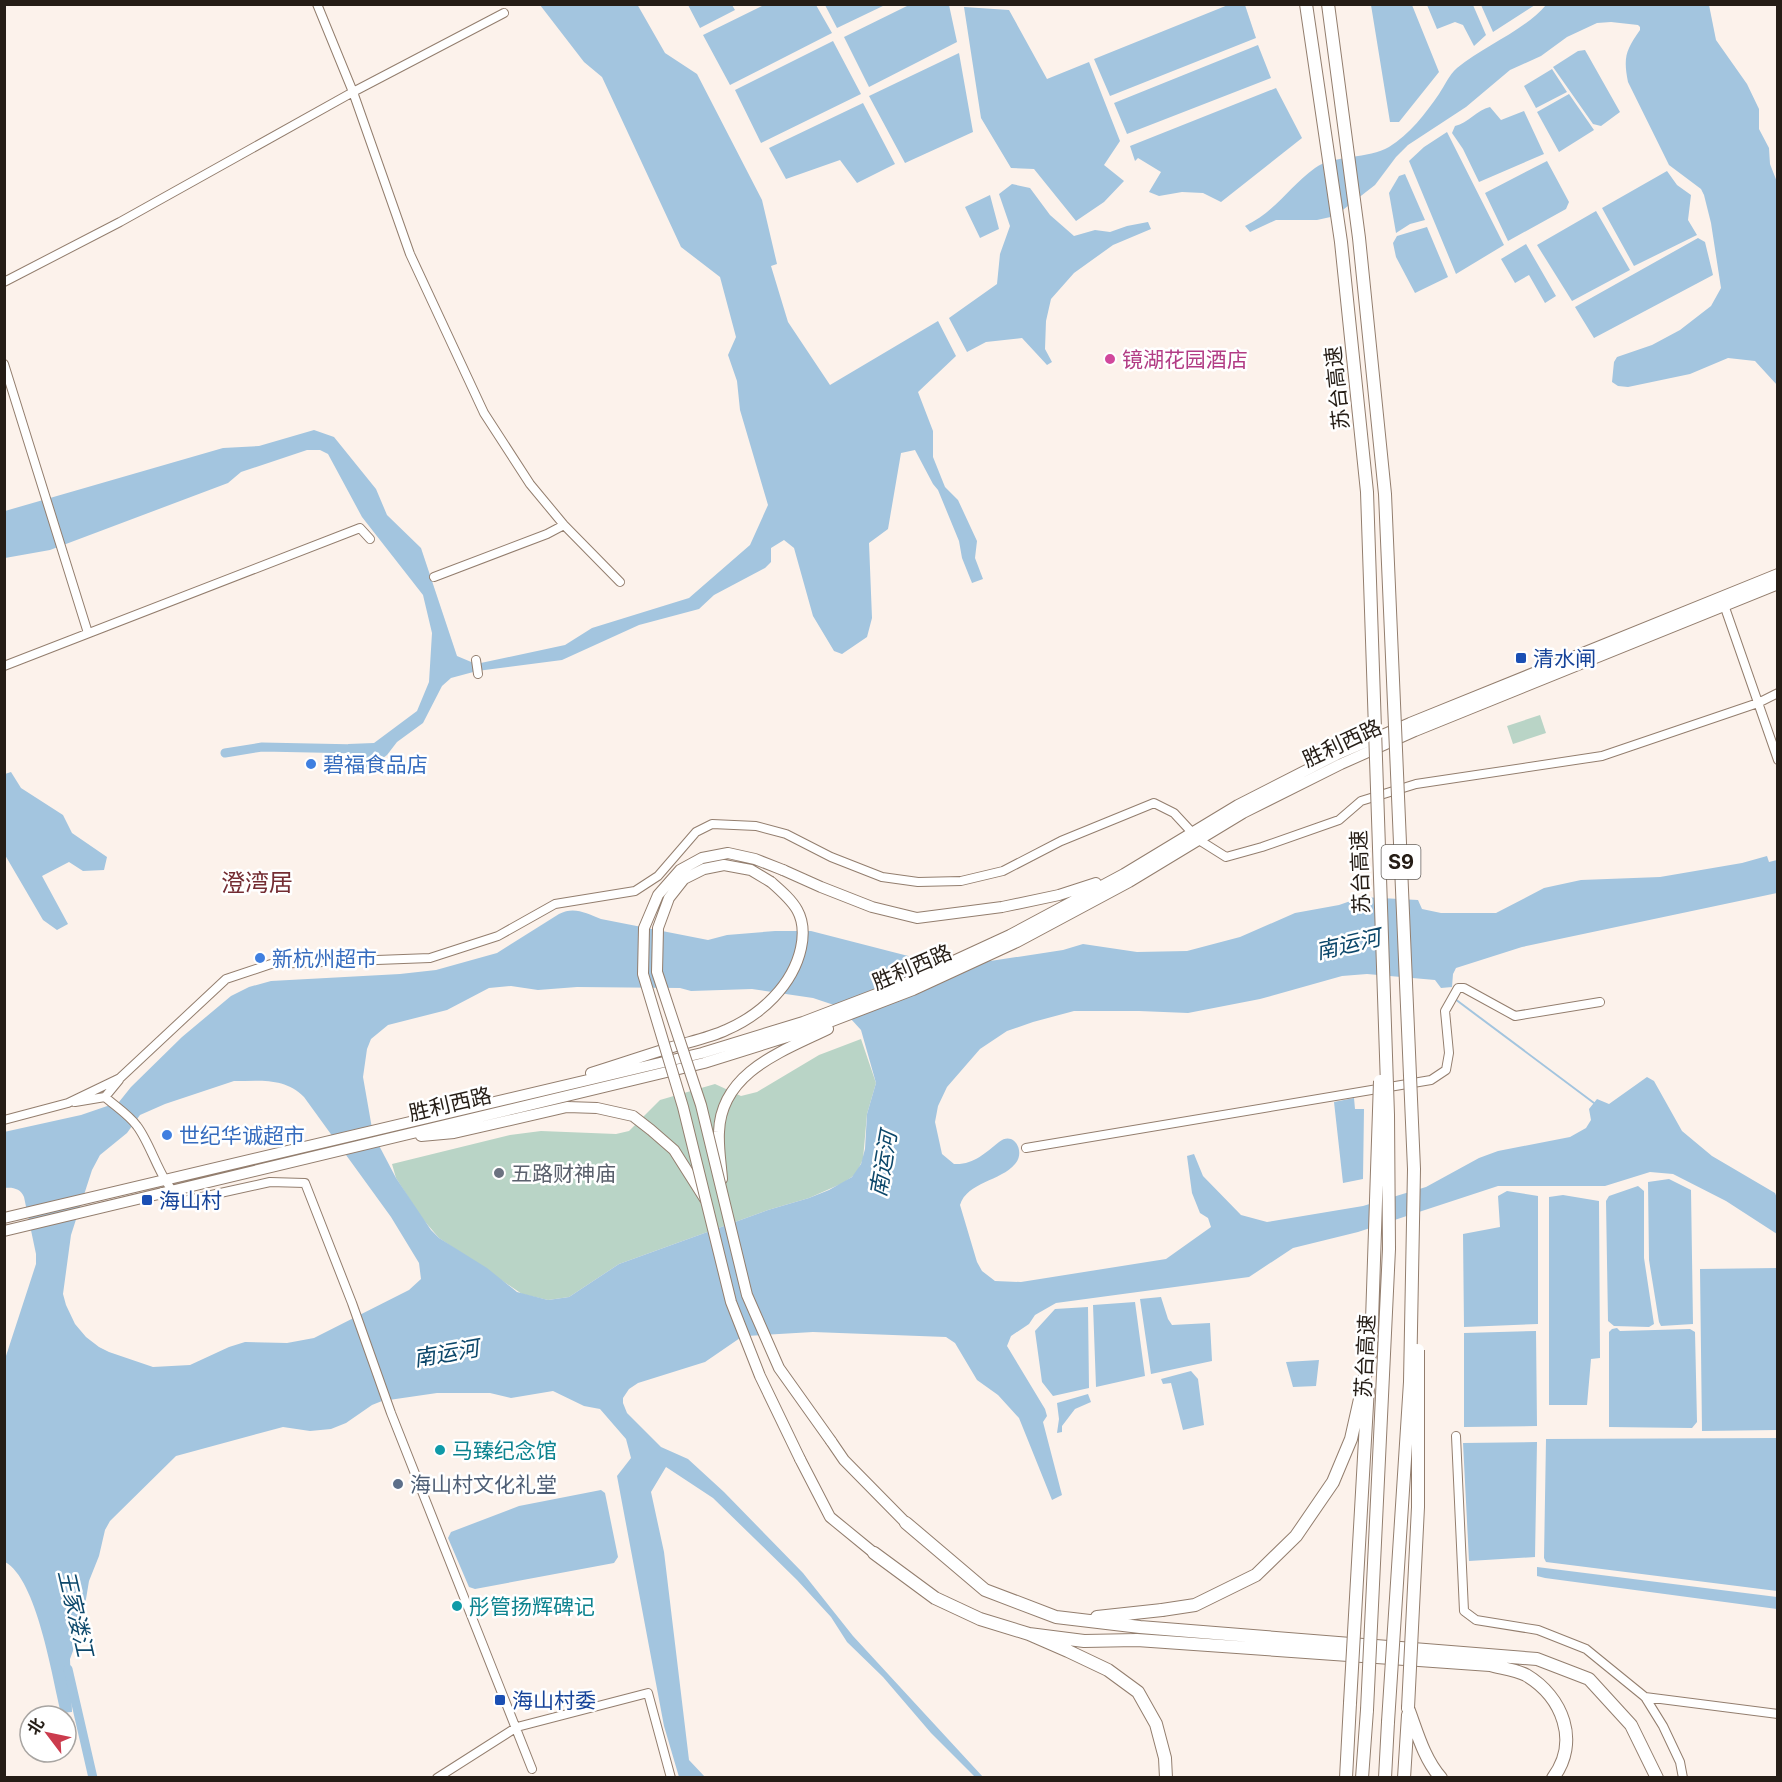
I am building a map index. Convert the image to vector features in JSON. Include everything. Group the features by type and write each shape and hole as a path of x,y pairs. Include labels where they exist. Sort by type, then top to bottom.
{"highway":[{"name":"苏台高速","path":"1306,4 1341,242 1367,492 1388,1115 1389,1249 1362,1778"},
{"name":"苏台高速","path":"1328,4 1359,238 1385,494 1414,1169 1410,1382 1385,1778"},
{"path":"1346,1778 1371,1350 1383,969"},
{"path":"1404,1778 1418,1507 1419,1376 1414,1169"},
{"path":"1074,1619 1195,1605 1256,1575 1296,1536 1333,1482 1351,1439 1371,1350"},
{"path":"906,1523 985,1590 1056,1617 1140,1627 1537,1659 1589,1679 1631,1725 1657,1778"},
{"path":"874,1553 935,1598 980,1619 1029,1634 1108,1670 1137,1692 1156,1724 1166,1758 1166,1778"},
{"path":"1029,1634 1084,1641 1137,1640 1490,1665 1524,1674 1545,1690 1560,1710 1567,1736 1563,1765 1553,1778"},
{"path":"1408,1708 1420,1741 1434,1770 1441,1778"}],"main road":[{"name":"胜利西路","path":"379,1137 512,1098 702,1053 803,1022 918,977 1010,935 1196,836 1384,745 1723,601 1778,574"},
{"name":"胜利西路","path":"1723,601 1778,584"},
{"name":"胜利西路","path":"10,1216 166,1180 379,1137 704,1063 806,1031 913,990 1017,942 1129,882 1196,836"},
{"path":"874,1553 830,1517 760,1376 731,1302 683,1107 643,974 644,928 658,895 680,870 702,858 728,853 755,859 872,907 916,918 1002,908 1059,895 1124,874"},
{"path":"512,1098 727,1030 766,1005 787,983 799,958 803,937 800,912 786,895 771,882 751,870 724,865 705,869 684,879 669,897 658,928 657,972 701,1105 747,1295 779,1368 844,1460 906,1523"},
{"path":"723,1198 719,1131 726,1101 744,1076 770,1056 913,990"},
{"path":"379,1137 454,1133 567,1107 597,1108 633,1116 674,1150 706,1200"},
{"name":"胜利西路","path":"10,1229 173,1190 337,1146"}],"street":[{"path":"317,4 353,92 410,254 484,413 530,484 564,525 620,582"},
{"path":"4,282 120,222 353,92 504,13"},
{"path":"4,364 88,633"},
{"path":"434,577 547,534 564,525"},
{"path":"4,666 360,528 370,539"},
{"path":"1723,601 1778,760"},
{"path":"476,660 478,674"},
{"path":"68,1103 120,1078 226,979 271,964 430,958 498,936 555,904 635,891 658,876 696,832 712,824 756,826 786,834 831,857 882,877 918,882 961,881 1003,870 1061,841 1154,803 1174,813 1196,836 1226,856 1262,848 1339,820 1361,801 1416,784 1602,756 1758,703 1778,693"},
{"path":"1026,1148 1431,1080 1446,1070 1449,1053 1445,1011 1458,988 1464,988 1515,1016 1600,1002"},
{"path":"108,1100 120,1078"},
{"path":"4,1120 68,1103 108,1100 137,1125 166,1180 177,1197 184,1201 270,1182 305,1183 352,1303 391,1413 517,1726 532,1769"},
{"path":"1456,1436 1464,1611 1476,1620 1538,1630 1586,1649 1645,1697 1663,1726 1680,1762 1683,1778"},
{"path":"437,1778 517,1726 648,1693 671,1778"},
{"path":"1645,1697 1778,1714"}],"green space":[{"path":"1540,715 1546,733 1513,744 1507,726"},
{"path":"861,1039 876,1083 867,1114 863,1159 856,1174 843,1183 809,1198 768,1210 619,1264 569,1297 548,1300 522,1294 439,1238 421,1217 396,1178 392,1164 510,1135 541,1131 616,1134 629,1131 660,1100 715,1084 741,1096 757,1092 819,1055"}],"water":[{"path":"637,4 665,53 697,74 762,200 777,264 771,266 788,322 830,385 938,321 956,356 918,392 933,431 933,457 945,487 958,500 977,541 975,558 983,579 972,583 962,558 959,541 938,490 915,450 901,453 888,529 869,543 872,618 867,637 842,654 834,651 813,616 794,548 784,540 771,548 771,562 765,568 714,595 699,609 639,625 562,660 477,671 451,678 442,686 423,723 397,742 387,755 374,765 354,771 348,744 374,743 417,711 429,682 432,633 423,595 362,517 328,454 320,450 307,450 241,472 228,483 50,550 5,558 5,511 223,448 259,446 314,430 334,437 376,489 387,515 421,548 457,656 476,664 565,645 592,628 689,598 750,545 768,505 740,410 737,381 728,355 736,337 720,277 681,247 602,77 584,62 540,5 537,5"},
{"path":"688,5 732,5 735,10 700,28"},
{"path":"764,5 816,5 832,33 730,85 703,35"},
{"path":"825,5 885,5 837,28"},
{"path":"909,5 949,5 957,42 869,87 844,37"},
{"path":"1228,5 1245,5 1256,38 1110,96 1094,59"},
{"path":"1371,5 1412,5 1439,72 1399,122 1390,122"},
{"path":"1427,5 1473,5 1486,35 1474,46 1463,25 1455,22 1437,29"},
{"path":"1481,5 1535,5 1493,32"},
{"path":"1546,5 1709,5 1716,40 1747,84 1759,109 1759,129 1769,148 1770,164 1777,182 1777,385 1755,361 1728,358 1690,374 1628,387 1618,386 1612,382 1614,362 1617,357 1652,345 1680,330 1711,306 1721,288 1711,223 1704,195 1701,189 1669,165 1628,82 1627,54 1640,30 1638,25 1597,23 1567,37 1541,56 1510,70 1466,107 1408,145 1375,185 1335,216 1317,220 1276,220 1250,232 1245,226 1265,214 1315,168 1331,161 1372,154 1396,142 1423,116 1457,68 1516,30"},
{"path":"964,7 1009,10 1047,79 1089,62 1120,141 1104,165 1124,181 1104,202 1076,221 1034,169 1011,168 981,118"},
{"path":"833,41 861,94 761,143 735,90"},
{"path":"1258,45 1271,78 1127,134 1114,103"},
{"path":"1585,50 1620,112 1601,126 1593,124 1553,67 1578,51"},
{"path":"959,53 973,132 905,163 869,96"},
{"path":"1552,69 1567,92 1536,108 1524,86"},
{"path":"1276,88 1302,138 1221,202 1203,193 1182,192 1159,196 1149,192 1161,172 1138,158 1135,161 1130,146"},
{"path":"1569,94 1594,130 1559,152 1537,112"},
{"path":"863,103 895,164 857,183 840,160 786,179 769,148"},
{"path":"1490,107 1501,120 1524,111 1544,154 1479,182 1463,149 1452,133 1455,126"},
{"path":"1447,132 1504,245 1456,274 1409,161 1424,147"},
{"path":"1547,161 1569,202 1566,209 1508,241 1485,193"},
{"path":"1667,171 1677,185 1691,195 1688,220 1697,235 1634,266 1602,208"},
{"path":"1405,174 1425,220 1410,224 1396,233 1389,193 1399,176"},
{"path":"1012,184 1030,188 1050,215 1074,236 1095,230 1110,232 1148,222 1151,229 1113,245 1074,273 1051,299 1046,321 1045,349 1052,362 1047,365 1022,338 986,342 967,352 949,318 997,284 1000,254 1010,226 999,194"},
{"path":"990,195 999,229 980,238 965,207"},
{"path":"1596,211 1630,270 1572,301 1537,245"},
{"path":"1427,227 1448,277 1415,293 1396,257 1393,243 1397,236"},
{"path":"1698,238 1705,242 1713,275 1594,338 1575,307"},
{"path":"1526,244 1556,296 1545,303 1529,275 1515,283 1501,259"},
{"path":"11,772 21,788 63,815 72,833 107,857 104,870 83,871 69,862 42,876 68,924 57,930 43,920 5,855 5,774"},
{"name":"南运河","path":"1767,856 1769,862 1777,860 1777,893 1522,947 1456,968 1452,987 1441,988 1435,980 1367,974 1342,976 1260,999 1188,1013 1074,1011 1007,1031 980,1049 947,1087 938,1106 935,1122 942,1154 954,1164 968,1163 1004,1139 1014,1141 1019,1149 1018,1159 1009,1170 970,1191 960,1205 977,1262 982,1271 995,1281 1021,1282 1166,1259 1211,1227 1208,1218 1200,1213 1192,1193 1187,1156 1194,1154 1203,1176 1241,1215 1267,1222 1363,1206 1426,1187 1479,1158 1498,1151 1570,1137 1586,1128 1591,1120 1589,1109 1597,1099 1609,1104 1647,1077 1654,1081 1682,1131 1712,1156 1775,1193 1777,1234 1726,1201 1673,1174 1650,1172 1605,1186 1498,1186 1358,1232 1293,1248 1249,1277 1056,1303 1035,1315 1029,1324 1011,1336 1007,1346 1045,1409 1047,1416 1043,1422 1062,1495 1052,1500 1019,1418 998,1395 977,1380 955,1343 946,1337 813,1332 746,1336 705,1362 638,1383 629,1389 623,1398 627,1413 661,1447 688,1459 724,1492 803,1573 853,1636 983,1777 975,1777 931,1733 883,1677 847,1642 831,1617 797,1580 713,1498 666,1467 651,1492 664,1552 689,1760 705,1777 679,1777 664,1726 617,1476 631,1458 626,1439 600,1409 584,1406 553,1391 511,1398 490,1393 437,1393 382,1401 372,1405 346,1423 331,1429 310,1431 283,1427 176,1456 110,1521 105,1530 99,1556 89,1581 81,1629 70,1659 72,1704 59,1704 42,1630 34,1608 16,1572 5,1562 5,1359 36,1264 36,1254 24,1197 16,1189 5,1188 4,1132 81,1115 119,1102 131,1087 182,1037 231,996 249,987 271,981 436,970 497,953 559,914 570,911 580,911 601,919 708,940 727,935 811,931 951,967 1063,950 1083,944 1137,952 1187,951 1240,937 1295,913 1339,905 1362,897 1418,900 1422,909 1441,913 1496,913 1544,888 1581,880 1660,877 1742,863","holes":["511,986 538,990 577,987 680,988 691,991 752,989 813,998 840,1007 861,1030 876,1083 867,1114 865,1149 861,1164 852,1177 829,1190 619,1264 569,1297 548,1300 517,1292 487,1268 439,1238 431,1230 396,1178 373,1134 363,1077 367,1049 371,1039 388,1025 447,1010 489,988","234,1081 262,1081 289,1086 304,1097 391,1217 419,1263 421,1279 409,1290 314,1338 287,1343 245,1342 190,1365 153,1367 99,1347 75,1324 63,1294 71,1235 92,1170 100,1155 127,1133 140,1115 165,1104"]},
{"path":"1354,1098 1355,1109 1364,1109 1363,1179 1343,1183 1334,1102"},
{"path":"1669,1179 1691,1190 1693,1324 1661,1326 1649,1260 1648,1182"},
{"path":"1638,1186 1644,1191 1644,1258 1654,1324 1649,1327 1614,1326 1608,1321 1606,1201 1609,1196"},
{"path":"1507,1191 1538,1196 1538,1324 1464,1327 1463,1234 1500,1227 1498,1196"},
{"path":"1563,1195 1599,1201 1600,1358 1591,1359 1587,1405 1549,1405 1549,1197"},
{"path":"1777,1268 1777,1430 1702,1431 1700,1269"},
{"path":"1161,1297 1172,1325 1210,1323 1212,1361 1151,1374 1140,1299"},
{"path":"1135,1302 1145,1376 1096,1387 1093,1305"},
{"path":"1088,1307 1089,1388 1053,1396 1042,1382 1035,1331 1055,1309"},
{"path":"1617,1328 1620,1331 1690,1329 1695,1332 1697,1422 1692,1428 1609,1427 1609,1332"},
{"path":"1536,1331 1537,1426 1464,1427 1464,1333"},
{"path":"1319,1360 1316,1386 1293,1387 1286,1362"},
{"path":"1191,1371 1198,1379 1204,1425 1183,1430 1171,1383 1163,1384 1161,1379"},
{"path":"1088,1394 1091,1402 1075,1409 1062,1426 1062,1432 1057,1433 1059,1419 1057,1403"},
{"path":"1777,1438 1777,1591 1546,1562 1544,1558 1546,1439"},
{"path":"1537,1442 1535,1557 1469,1561 1463,1443"},
{"path":"601,1490 605,1493 618,1557 614,1563 475,1589 469,1587 448,1538 451,1532 519,1506"},
{"path":"1537,1567 1777,1597 1777,1609 1545,1578 1537,1576"}],"waterway":[{"path":"225,753 262,747 360,749"},
{"path":"1455,999 1594,1103"},
{"name":"王家溇江","path":"68,1669 93,1778"}],"place":[{"name":"镜湖花园酒店","path":"1110,359"},
{"name":"清水闸","path":"1521,658"},
{"name":"碧福食品店","path":"311,764"},
{"name":"新杭州超市","path":"260,958"},
{"name":"世纪华诚超市","path":"167,1135"},
{"name":"五路财神庙","path":"499,1173"},
{"name":"海山村","path":"147,1200"},
{"name":"马臻纪念馆","path":"440,1450"},
{"name":"海山村文化礼堂","path":"398,1484"},
{"name":"彤管扬辉碑记","path":"457,1606"},
{"name":"海山村委","path":"500,1700"}],"district":[{"name":"澄湾居","path":"257,882"}]}
